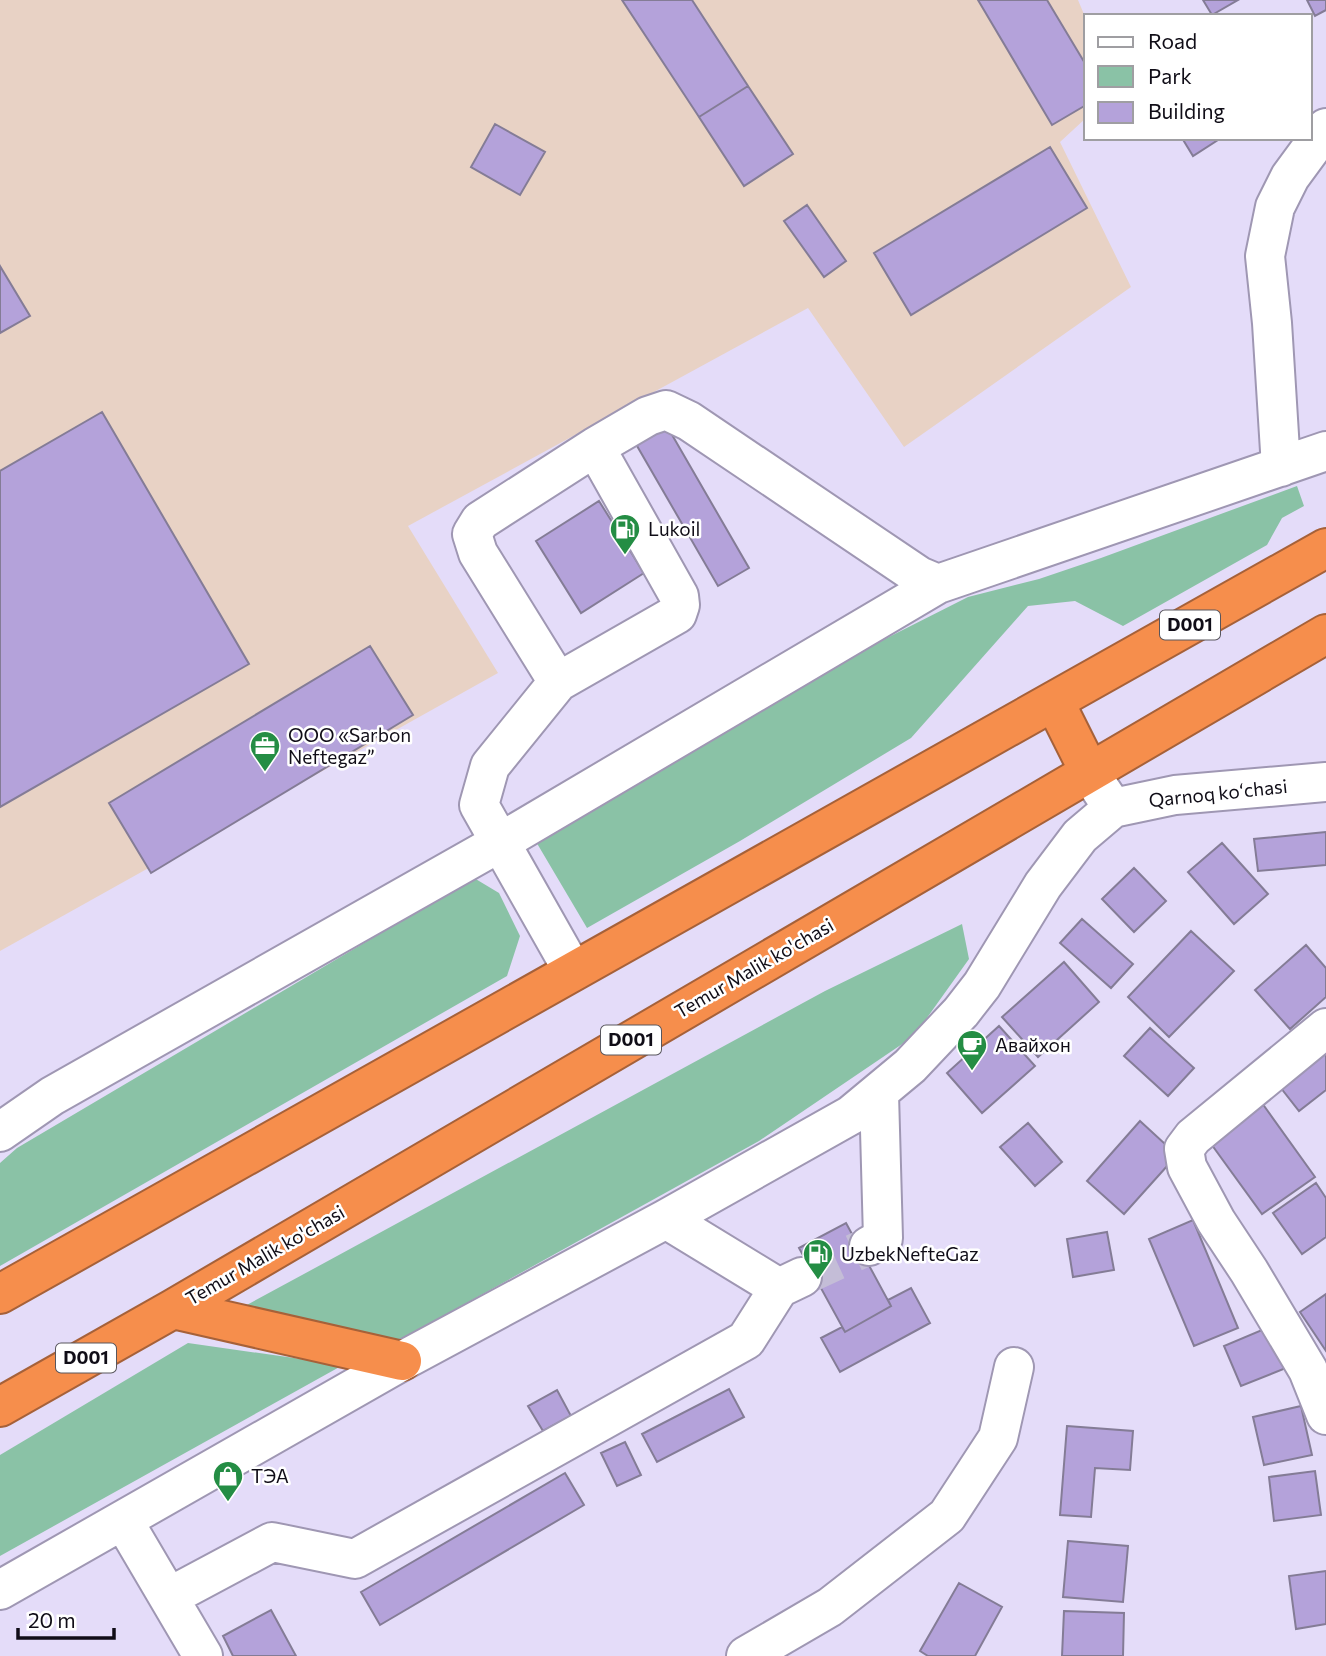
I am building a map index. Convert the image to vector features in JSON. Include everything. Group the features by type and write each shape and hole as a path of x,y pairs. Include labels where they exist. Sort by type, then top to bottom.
{"highway":[{"name":"D001","path":"0,1294 1326,548"},
{"name":"Temur Malik ko'chasi","path":"0,1407 173,1310 1326,634"},
{"path":"1054,701 1089,771"},
{"path":"173,1310 402,1361"}],"street":[{"path":"1281,467 1265,256 1275,207 1290,177 1326,128"},
{"path":"558,682 478,553 472,534 480,521 595,447 648,416 666,410 699,428 919,576 938,583"},
{"path":"573,971 479,804 490,766 558,682 677,614 680,605 679,596 595,447"},
{"path":"0,1132 52,1096 499,843 938,583 1326,451"},
{"path":"0,1590 402,1361 666,1219 851,1115 879,1094 961,1012 982,985 1051,875 1080,836 1113,808 1089,771"},
{"name":"Qarnoq koʻchasi","path":"1113,808 1175,795 1326,782"},
{"path":"1326,1028 1193,1136 1184,1149 1187,1167 1216,1221 1250,1271 1307,1370 1326,1415"},
{"path":"869,1246 883,1238 879,1094"},
{"path":"169,1597 272,1542 355,1559 746,1340 790,1283 666,1219"},
{"path":"764,1650 830,1607 947,1516 998,1438 1014,1367"},
{"path":"123,1520 203,1656"}],"shaded area":[{"path":"0,0 1078,0 1084,14 1084,120 1060,142 1131,287 904,447 808,308 408,526 498,673 0,951"}],"green space":[{"path":"1297,486 1304,506 1282,518 1267,545 1123,626 1075,601 1028,606 911,738 740,841 587,928 535,840 877,643 968,597 1039,579"},
{"path":"474,878 499,893 520,936 507,976 0,1266 0,1163 17,1148"},
{"path":"962,924 969,959 914,1036 759,1141 387,1347 245,1306 825,991"},
{"path":"188,1343 343,1365 0,1556 0,1455"}],"building":[{"path":"622,0 692,0 748,86 699,117"},
{"path":"978,0 1047,0 1084,62 1084,106 1052,125"},
{"path":"1203,0 1238,0 1214,14"},
{"path":"1307,0 1326,0 1326,10 1315,16"},
{"path":"748,86 793,154 744,186 699,117"},
{"path":"495,124 545,152 520,195 471,167"},
{"path":"1183,140 1218,140 1193,156"},
{"path":"1050,147 1087,208 911,315 874,253"},
{"path":"807,205 846,261 824,277 784,221"},
{"path":"0,266 30,316 0,333"},
{"path":"102,412 249,664 0,807 0,471"},
{"path":"660,414 749,568 718,586 629,432"},
{"path":"599,501 644,573 581,613 536,541"},
{"path":"370,646 413,715 151,873 109,803"},
{"path":"1326,832 1326,865 1258,871 1254,839"},
{"path":"1222,843 1268,894 1234,924 1188,872"},
{"path":"1134,868 1166,901 1134,932 1102,899"},
{"path":"1082,919 1133,964 1111,988 1060,943"},
{"path":"1191,931 1234,971 1169,1037 1128,997"},
{"path":"1306,945 1326,968 1326,997 1290,1029 1255,990"},
{"path":"1064,962 1099,1002 1038,1057 1002,1017"},
{"path":"999,1026 1035,1066 982,1113 947,1073"},
{"path":"1150,1028 1194,1068 1168,1096 1124,1056"},
{"path":"1326,1046 1326,1090 1299,1111 1277,1083"},
{"path":"1262,1103 1315,1177 1262,1214 1209,1141"},
{"path":"1140,1121 1177,1155 1124,1214 1087,1181"},
{"path":"1028,1123 1062,1162 1035,1186 1000,1147"},
{"path":"1316,1183 1326,1198 1326,1237 1302,1254 1273,1213"},
{"path":"1193,1220 1238,1328 1194,1346 1149,1239"},
{"path":"846,1223 891,1306 845,1332 799,1248"},
{"path":"1107,1232 1114,1270 1073,1277 1067,1239"},
{"path":"911,1288 930,1323 840,1372 821,1338 842,1327 845,1332 891,1306 888,1300"},
{"path":"1326,1294 1326,1351 1300,1312"},
{"path":"1269,1327 1286,1368 1241,1386 1224,1346"},
{"path":"729,1389 744,1417 657,1462 642,1434"},
{"path":"557,1390 571,1416 543,1431 528,1406"},
{"path":"1301,1406 1312,1455 1264,1465 1253,1417"},
{"path":"1067,1426 1133,1431 1130,1470 1095,1468 1091,1517 1060,1515"},
{"path":"625,1442 641,1475 617,1486 601,1453"},
{"path":"1315,1471 1321,1515 1274,1521 1269,1477"},
{"path":"565,1473 584,1505 380,1625 361,1592"},
{"path":"1068,1541 1128,1546 1123,1602 1063,1597"},
{"path":"1326,1571 1326,1624 1296,1629 1289,1576"},
{"path":"959,1583 1002,1607 975,1656 928,1656 920,1651"},
{"path":"271,1610 296,1656 233,1656 223,1636"},
{"path":"1064,1611 1124,1613 1123,1656 1062,1656"}],"tunnel":[{"path":"802,1277 869,1246"}],"place":[{"name":"Lukoil","path":"625,556"},
{"name":"ООО «Sarbon Neftegaz”","path":"265,773"},
{"name":"Авайхон","path":"972,1072"},
{"name":"UzbekNefteGaz","path":"818,1281"},
{"name":"ТЭА","path":"228,1503"}]}
